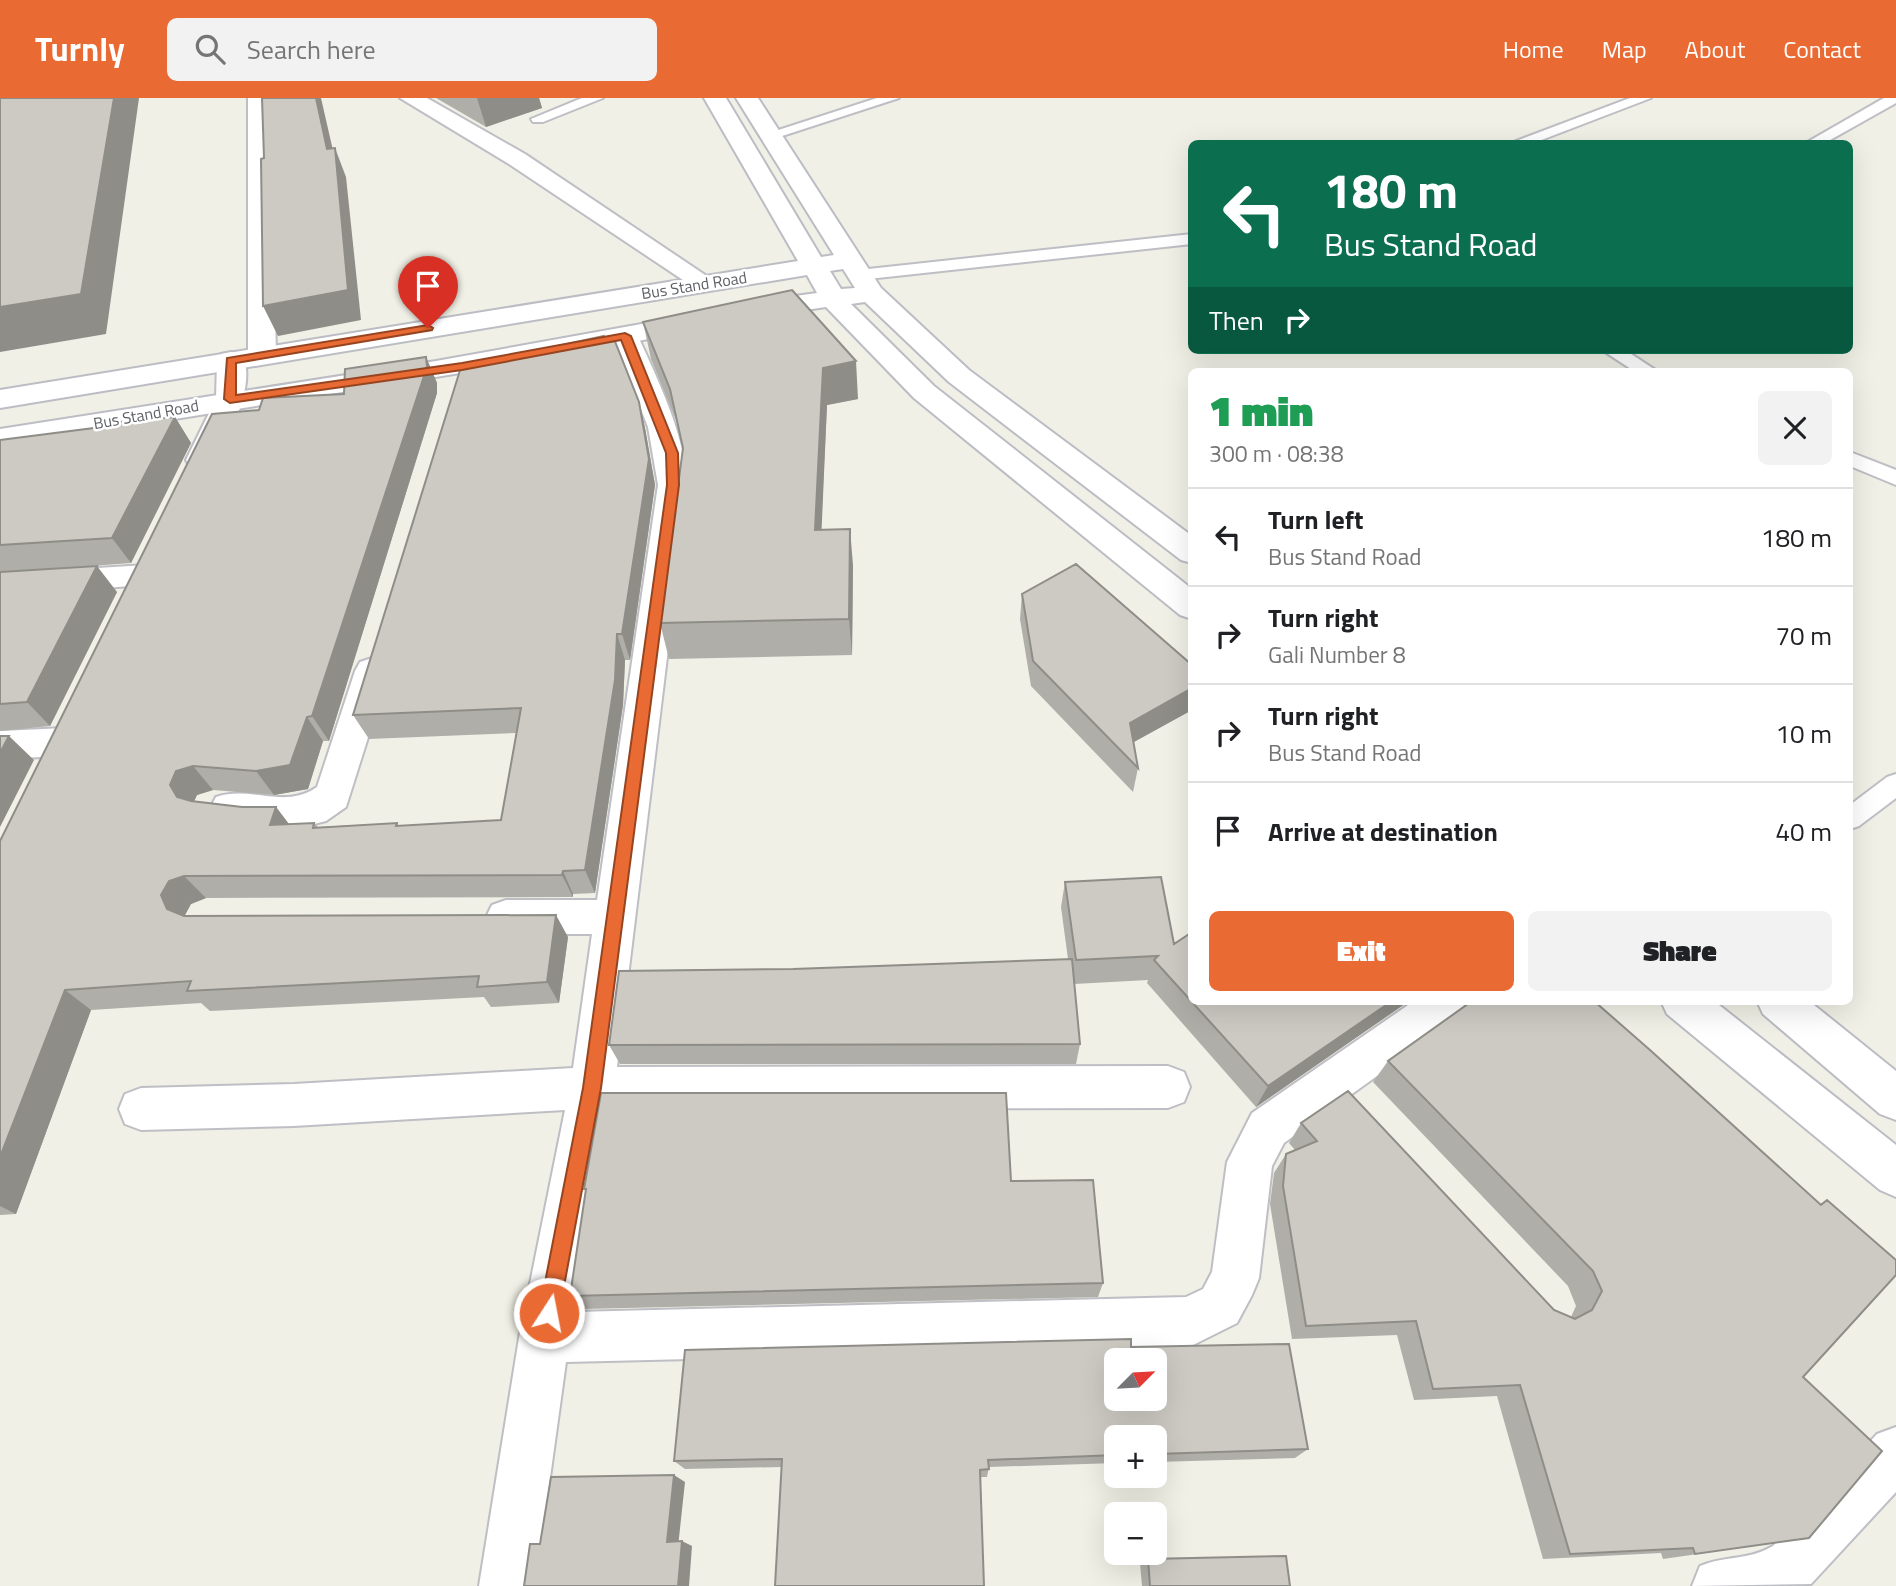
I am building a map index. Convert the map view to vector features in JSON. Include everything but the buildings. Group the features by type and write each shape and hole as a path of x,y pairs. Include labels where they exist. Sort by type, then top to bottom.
{"street":[{"path":"188,488 246,358 259,98"},
{"path":"411,98 517,159 704,283"},
{"path":"715,98 834,299 924,392 1188,604"},
{"path":"747,98 860,276 959,376 1188,549"},
{"name":"Bus Stand Road","path":"0,399 814,266 860,276"},
{"name":"Bus Stand Road","path":"0,438 230,399 458,380 625,336 750,311 834,299 860,276"},
{"path":"507,1586 544,1338 592,1088 673,485 672,453 664,428 625,336"},
{"path":"0,585 152,564 128,612"},
{"path":"212,807 294,814 313,810 333,796 379,648"},
{"path":"0,746 69,730 46,778"},
{"path":"464,917 614,917"},
{"path":"544,1338 1189,1322 1220,1306 1235,1278 1251,1162 1268,1128 1353,1097 1444,1005"},
{"path":"1687,1005 1896,1174"},
{"path":"1783,1005 1896,1099"},
{"path":"141,1109 294,1105 592,1088 1168,1087"},
{"path":"1720,1586 1760,1584 1791,1565 1896,1453"}],"lane":[{"path":"538,118 596,98"},
{"path":"771,135 892,98"},
{"path":"1526,140 1644,98"},
{"path":"1818,140 1895,98"},
{"path":"860,276 1188,239"},
{"path":"1618,354 1643,368"},
{"path":"1853,459 1896,478"},
{"path":"1853,817 1896,784"}],"route":[{"path":"428,328 231,360 230,399 462,367 625,336 672,453 673,485 592,1088 549,1313"}]}
